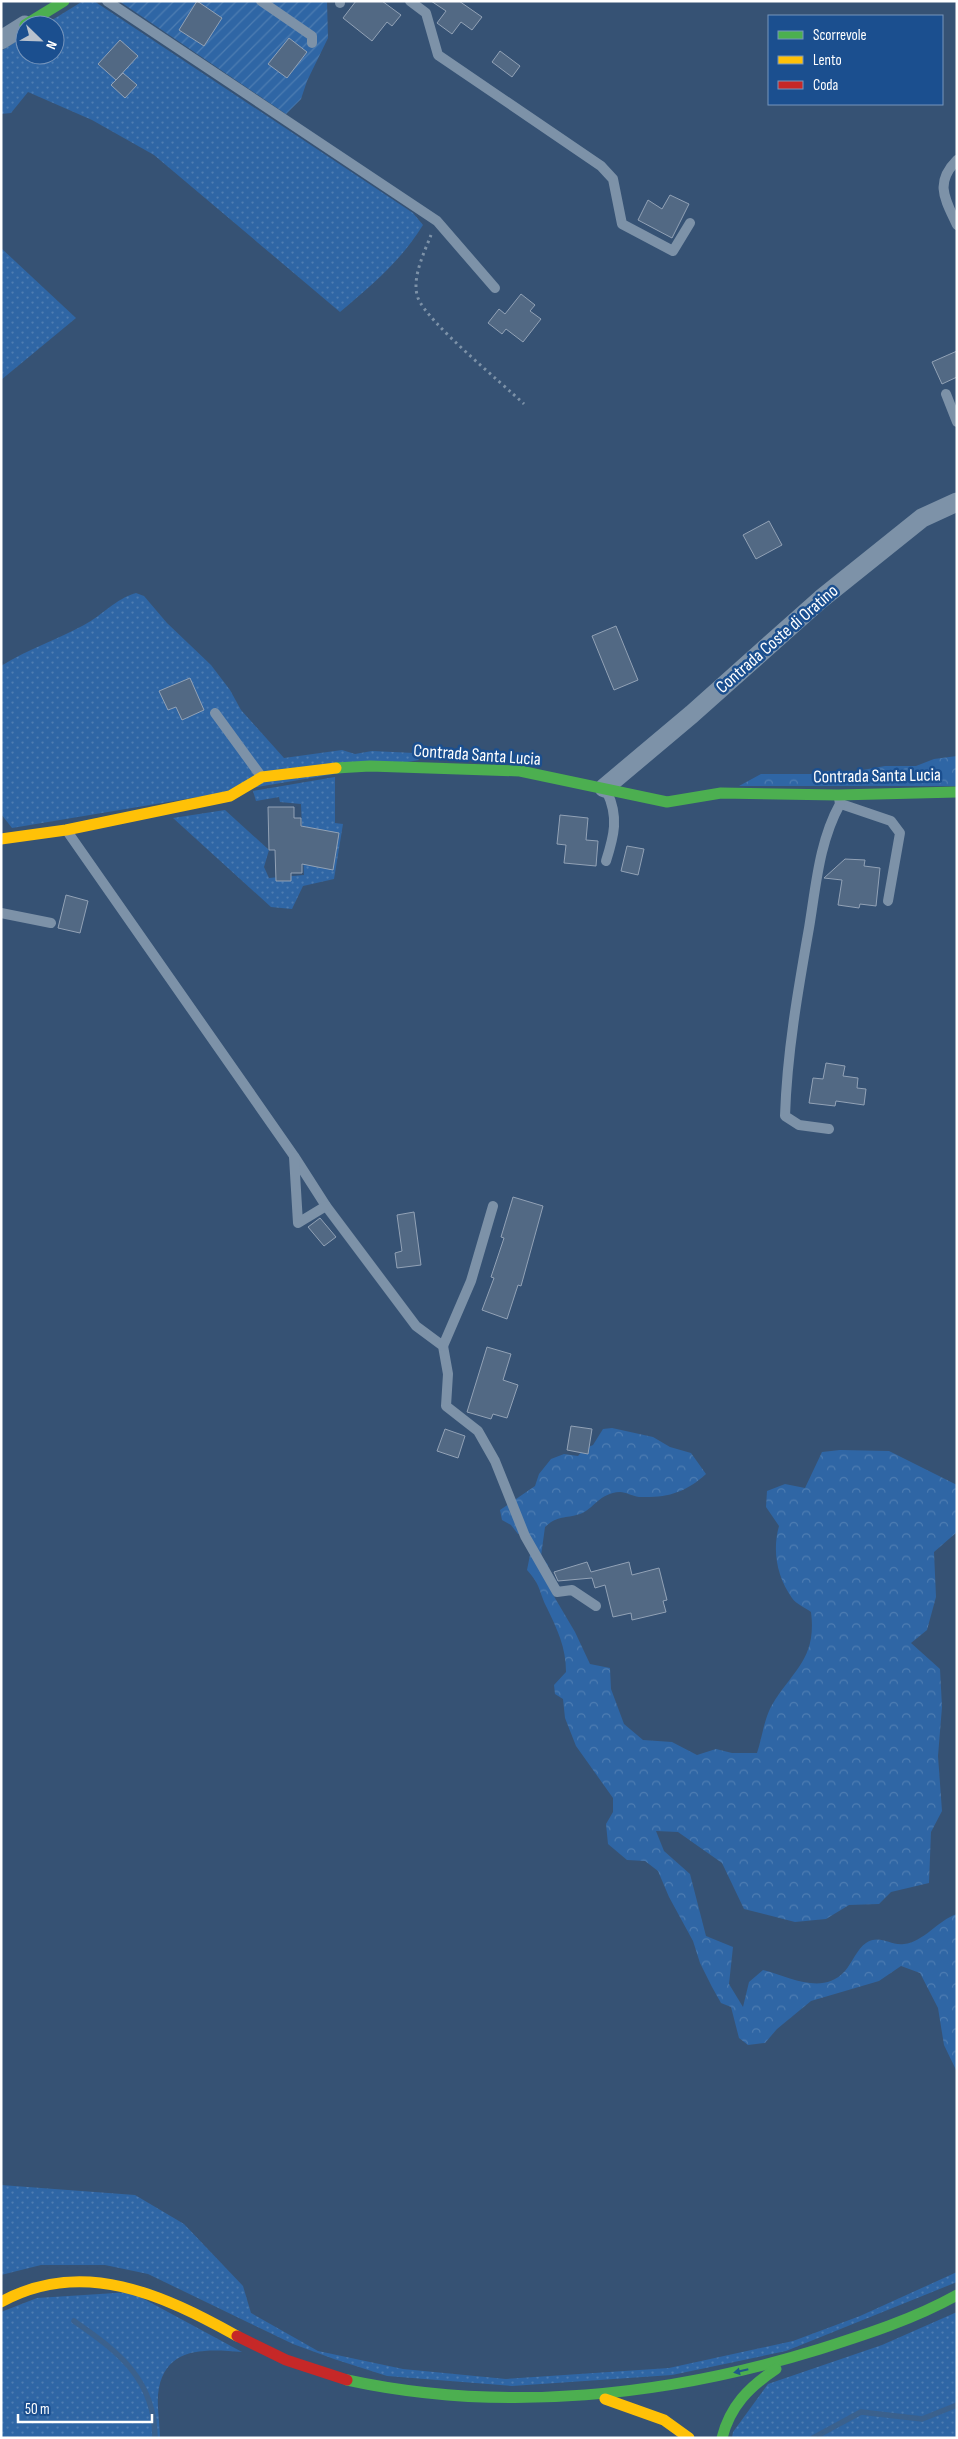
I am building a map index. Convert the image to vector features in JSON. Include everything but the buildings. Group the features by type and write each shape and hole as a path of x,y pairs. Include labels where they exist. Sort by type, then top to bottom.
{"main road":[{"path":"41,15 64,1"},
{"name":"Contrada Santa Lucia","path":"1,839 66,830 230,796 262,777 322,769 380,767 520,771 667,802 721,793 839,799 957,792"},
{"path":"1,2293 16,2293 59,2283 104,2281 126,2285 185,2308 274,2354 318,2372 391,2388 467,2396 596,2396 682,2384 788,2360 877,2331 957,2295"},
{"path":"1,2302 16,2293"},
{"path":"722,2438 734,2406 749,2387 788,2360"},
{"path":"596,2396 664,2420 689,2438"}],"street":[{"path":"1,40 15,31"},
{"name":"Contrada Coste di Oratino","path":"604,788 692,714 821,599 922,518 957,502"}],"lane":[{"path":"107,1 437,221 495,288"},
{"path":"261,1 312,36 312,43"},
{"path":"410,1 426,12 438,55 601,166 613,179 622,224 674,251 690,223"},
{"path":"957,160 947,170 942,182 945,200 957,225"},
{"path":"946,394 957,422"},
{"path":"215,713 262,777"},
{"path":"604,788 614,808 614,838 606,861"},
{"path":"829,1129 799,1125 785,1116 795,1006 820,858 828,826 839,799 891,820 900,832 888,901"},
{"path":"66,830 294,1156 326,1206 416,1326 443,1346"},
{"path":"1,913 50,923"},
{"path":"294,1156 298,1223 326,1206"},
{"path":"493,1206 472,1281 443,1346 448,1374 446,1406 478,1431 495,1460 525,1536 556,1592 572,1590 596,1606"}],"path":[{"path":"437,221 418,266 418,297 430,316 524,404"}],"green space":[{"path":"83,1 94,1 413,213 423,225 395,262 340,312 154,155 92,120 28,92 11,113 1,114 1,51 15,42 15,65 65,65 65,15 60,15"},
{"path":"119,1 327,1 328,38 307,81 301,99 286,114"},
{"path":"1,248 76,318 1,380"},
{"path":"136,593 144,596 167,623 211,665 230,690 241,710 284,758 342,750 355,754 372,751 414,753 419,760 12,828 1,814 1,666 84,625 115,603"},
{"path":"957,756 957,786 739,786 761,774 810,774 829,771 846,773 885,766 916,766 934,759"},
{"path":"335,777 335,823 343,824 334,879 303,886 292,909 271,907 173,818 225,810 269,850 264,867 269,878 304,875 301,804 280,802 279,797 256,801 253,791"},
{"path":"612,1428 653,1437 670,1447 691,1453 706,1474 691,1486 667,1495 639,1497 622,1492 613,1493 602,1498 585,1512 554,1521 545,1527 541,1556 548,1565 548,1577 552,1593 575,1632 590,1664 610,1668 611,1689 624,1724 643,1740 672,1742 697,1755 716,1749 732,1753 757,1753 769,1710 807,1653 812,1628 811,1612 792,1598 779,1573 776,1545 779,1526 766,1507 767,1491 785,1484 805,1488 822,1452 840,1450 889,1451 957,1485 957,1532 934,1552 936,1597 927,1630 911,1643 940,1669 942,1707 938,1756 942,1811 931,1832 929,1883 891,1892 879,1904 849,1905 826,1919 795,1922 744,1909 722,1863 678,1832 656,1831 664,1851 690,1874 706,1936 733,1947 729,1984 743,2007 749,1982 763,1970 816,1984 826,1982 836,1978 845,1971 866,1943 876,1940 899,1944 911,1942 957,1914 957,2072 944,2045 938,2008 920,1973 901,1966 879,1981 811,2001 777,2029 765,2043 748,2045 739,2038 731,2007 721,2003 712,1987 700,1963 693,1941 669,1897 658,1871 645,1861 627,1860 608,1844 606,1824 613,1812 613,1798 576,1746 565,1718 563,1699 555,1694 554,1685 566,1672 563,1646 538,1585 527,1570 530,1555 526,1533 518,1534 511,1525 502,1520 500,1510 535,1486 539,1474 551,1459 564,1454 578,1456 584,1449 593,1445 603,1429"},
{"path":"1,2185 135,2195 184,2224 243,2286 251,2313 318,2351 403,2369 506,2379 669,2368 793,2341 860,2316 957,2272 957,2282 786,2351 672,2375 512,2386 387,2376 293,2344 148,2274 105,2265 41,2265 1,2275"},
{"path":"131,2292 242,2352 200,2351 177,2359 168,2367 161,2379 158,2395 160,2438 1,2438 1,2312 37,2298"},
{"path":"957,2312 957,2438 732,2438 733,2432 768,2384 882,2345"}],"waterway":[{"path":"74,2321 106,2344 131,2369 149,2400 155,2438"},
{"path":"813,2438 861,2412 922,2419 957,2405"}],"traffic: fast":[{"path":"41,15 64,1"},
{"path":"336,768 370,766 520,771 667,802 721,793 838,795 957,792"},
{"path":"347,2380 406,2390 466,2396 526,2398 585,2395 645,2388 704,2378 820,2349 907,2319 957,2295"},
{"path":"722,2438 730,2416 742,2398 757,2383 776,2369"}],"traffic: slow":[{"path":"1,839 66,830 230,796 262,777 336,768"},
{"path":"1,2302 32,2289 62,2283 92,2282 122,2287 151,2295 180,2307 237,2336"},
{"path":"605,2399 664,2420 689,2438"}],"traffic: jam":[{"path":"237,2336 286,2360 347,2380"}]}
